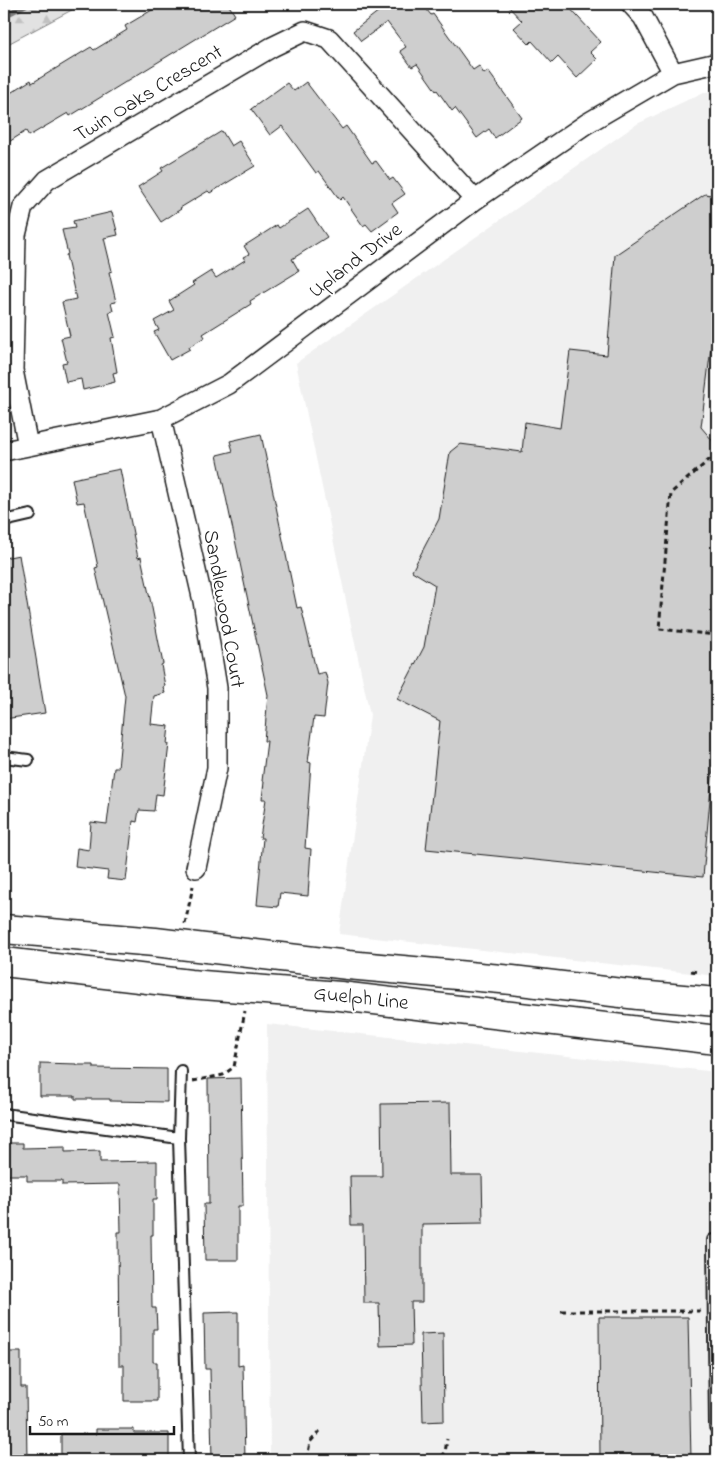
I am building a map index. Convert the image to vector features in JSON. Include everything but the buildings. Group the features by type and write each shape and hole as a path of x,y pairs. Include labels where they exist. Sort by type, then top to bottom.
{"main road":[{"name":"Guelph Line","path":"4,928 155,942 348,965 717,1002"},
{"path":"286,992 289,958"},
{"name":"Guelph Line","path":"4,962 190,984 350,997 717,1040"}],"street":[{"path":"631,4 643,17 673,73"},
{"name":"Twin Oaks Crescent","path":"28,446 13,370 16,235 23,207 47,180 272,47 305,30 329,39 475,200"},
{"name":"Upland Drive","path":"4,452 161,419 230,384 475,200 586,124 673,73 717,63"},
{"name":"Sandlewood Court","path":"161,419 203,601 217,688 217,768 196,868"}],"lane":[{"path":"4,521 30,515"},
{"path":"4,757 28,760"},
{"path":"181,1071 179,1138 189,1460"},
{"path":"4,1114 179,1138"},
{"path":"713,1240 715,1428"}],"path":[{"path":"717,453 671,493 659,629 717,635"},
{"path":"184,924 196,868"},
{"path":"691,971 698,972"},
{"path":"180,1083 223,1075 234,1067 246,1009"},
{"path":"561,1311 714,1311"},
{"path":"320,1431 310,1442 307,1460 440,1458 445,1453 447,1439"}],"shaded area":[{"path":"717,91 717,976 339,934 370,715 296,363 637,124 704,92"},
{"path":"267,1024 717,1072 717,1460 270,1460"}],"green space":[{"path":"4,4 83,4 4,46"}],"waterway":[{"path":"4,16 27,4"}]}
